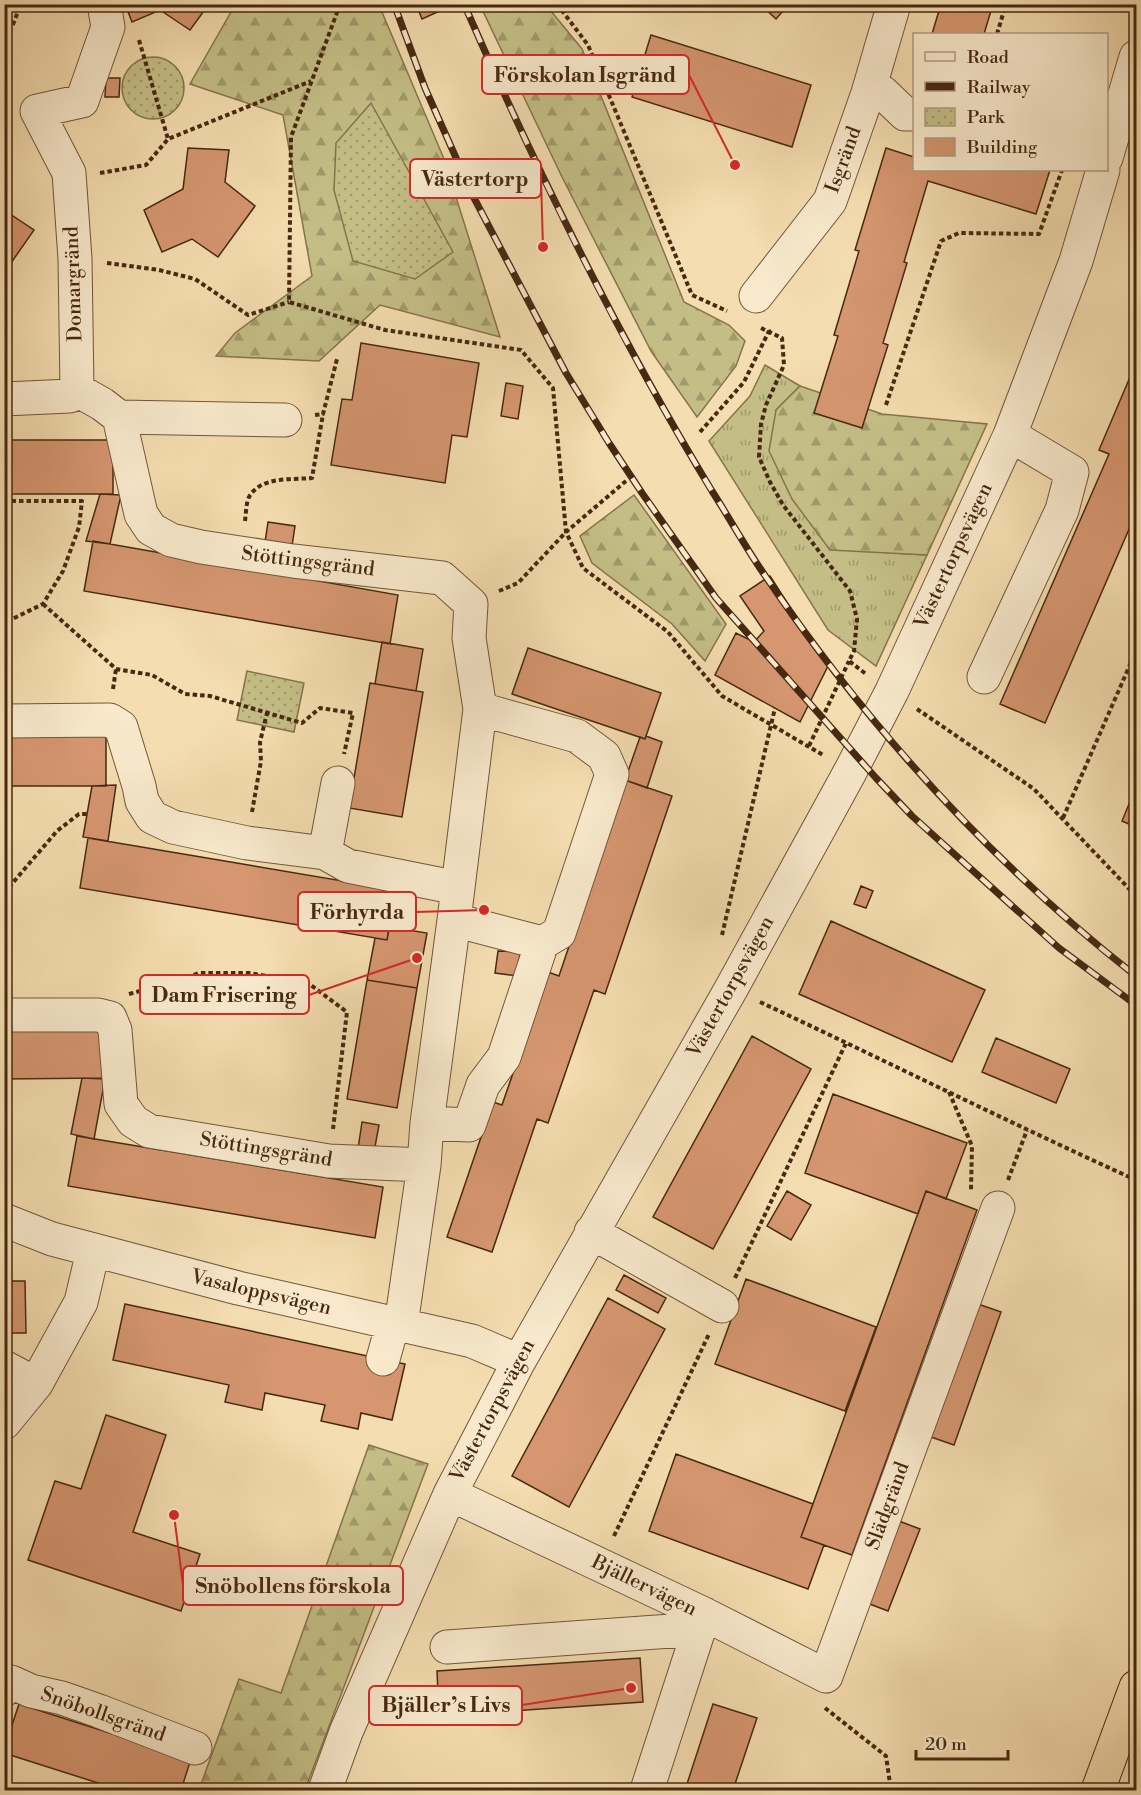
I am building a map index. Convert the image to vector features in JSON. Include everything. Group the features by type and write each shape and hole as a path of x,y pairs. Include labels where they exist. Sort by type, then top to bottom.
{"highway":[{"path":"1098,1791 1137,1687"}],"street":[{"name":"Domargränd","path":"77,390 75,259 69,172 36,111 82,101 108,27 104,4"},
{"name":"Isgränd","path":"749,312 830,201 868,93 894,4"},
{"path":"1108,155 1137,57"},
{"path":"868,93 882,92 905,114 913,114"},
{"name":"Västertorpsvägen","path":"325,1791 346,1732 450,1494 519,1361 731,989 892,691 1010,435 1076,261 1103,171"},
{"path":"4,399 70,396 77,390 102,404 118,417 285,420"},
{"name":"Stöttingsgränd","path":"118,417 141,514 151,529 171,540 241,554 442,579 471,604"},
{"path":"984,677 1062,510 1072,472 1010,435"},
{"path":"383,1359 397,1324 424,1165 427,1123 480,709 469,638 471,604"},
{"path":"427,1123 469,1125 483,1085 504,1057 542,943 559,933 612,774 604,756 577,736 480,709"},
{"path":"4,721 110,720 121,727 142,801 152,817 173,827 247,843 325,853 348,866 456,904 542,943"},
{"path":"325,853 338,783"},
{"path":"4,1015 98,1015 110,1018"},
{"name":"Stöttingsgränd","path":"110,1018 115,1030 121,1104 133,1121 148,1131 329,1161 424,1165"},
{"name":"Slädgränd","path":"702,1621 826,1676 984,1202"},
{"name":"Vasaloppsvägen","path":"4,1220 52,1239 93,1251 238,1288 472,1341 519,1361"},
{"path":"591,1232 722,1306"},
{"path":"4,1423 36,1384 81,1302 93,1251"},
{"path":"4,1367 36,1384"},
{"name":"Bjällervägen","path":"450,1494 702,1621 647,1791"},
{"path":"447,1647 702,1621"},
{"name":"Snöbollsgränd","path":"7,1677 31,1691 62,1698 195,1748"}],"path":[{"path":"4,37 12,27 19,9 14,4"},
{"path":"289,302 291,137 339,8 338,4"},
{"path":"558,4 588,45 692,295 749,312 769,332 782,338 784,365 766,405 761,424 759,457 783,505 850,591 857,619 854,651 809,746"},
{"path":"997,33 1006,4"},
{"path":"139,40 168,139"},
{"path":"69,172 92,174 146,165 168,139 312,81"},
{"path":"886,405 941,241 959,232 1039,234 1062,171"},
{"path":"75,259 159,270 195,279 248,315 289,302 385,330 521,350 553,388 566,532 583,568 668,632 722,696 850,772"},
{"path":"749,312 769,332"},
{"path":"700,432 744,382 769,332"},
{"path":"241,554 248,499 258,486 271,481 312,478 323,414 337,359"},
{"path":"285,420 323,414"},
{"path":"471,604 518,583 566,532 626,481"},
{"path":"4,501 82,501 80,527 63,572 43,604 4,623"},
{"path":"43,604 116,669 152,675 185,694 210,696 302,723 320,708 353,713 338,783"},
{"path":"1063,819 1137,651"},
{"path":"849,661 1035,789 1137,896"},
{"path":"720,943 775,708"},
{"path":"247,843 261,761 260,742 267,713"},
{"path":"4,893 57,831 79,814 87,814"},
{"path":"110,1018 127,995 199,973 249,973 308,983 347,1012 329,1161"},
{"path":"731,989 1137,1180"},
{"path":"948,1091 972,1146 984,1202"},
{"path":"984,1202 1027,1130"}],"green space":[{"path":"235,5 379,5 444,159 500,337 380,305 319,361 216,356 235,333 312,276 283,115 190,84"},
{"path":"480,5 546,5 582,49 684,302 729,325 745,341 736,366 697,417 651,351 562,177"},
{"path":"153,57 165,59 175,66 182,76 184,88 182,100 175,110 165,117 153,119 141,117 131,110 124,100 122,88 124,76 131,66 141,59"},
{"path":"371,103 453,252 415,279 353,261 334,190 336,143"},
{"path":"765,365 800,386 776,410 829,549 927,555 876,666 828,630 709,441 750,396"},
{"path":"800,386 882,414 987,424 927,555 830,550 792,499 769,451 776,410"},
{"path":"634,495 726,624 705,661 672,624 592,563 580,536"},
{"path":"247,671 304,683 294,732 237,720"},
{"path":"369,1445 428,1464 305,1790 199,1790 239,1679 281,1693"}],"building":[{"path":"125,4 209,4 190,30 160,10 132,22"},
{"path":"416,4 442,4 444,9 422,19"},
{"path":"760,4 789,4 776,19"},
{"path":"941,4 993,4 984,33 932,33"},
{"path":"651,35 811,85 792,147 632,97"},
{"path":"106,78 120,78 119,97 105,97"},
{"path":"188,148 229,150 225,182 255,206 218,257 192,239 162,252 144,210 183,189"},
{"path":"886,148 913,157 913,171 1050,171 1036,214 928,181 883,343 888,345 862,428 814,413 838,336 834,335 859,251 855,250"},
{"path":"4,178 11,179 7,212 34,230 4,273"},
{"path":"361,343 479,363 467,437 452,435 445,483 331,465 342,399 352,400"},
{"path":"1136,363 1136,513 1045,723 1000,704 1109,454 1099,450"},
{"path":"506,383 523,386 518,419 501,416"},
{"path":"4,440 113,440 113,494 4,494"},
{"path":"100,494 121,495 110,544 86,541"},
{"path":"268,522 295,526 291,553 264,549"},
{"path":"93,541 398,595 390,644 84,591"},
{"path":"770,576 828,666 800,722 715,675 736,633 754,642 764,631 740,596"},
{"path":"382,642 423,649 416,691 375,684"},
{"path":"528,648 661,693 645,739 512,694"},
{"path":"370,683 423,692 402,817 349,808"},
{"path":"106,735 106,786 4,786 4,736"},
{"path":"646,736 662,742 647,788 625,780 640,737 645,739"},
{"path":"625,780 672,796 605,994 594,990 548,1123 537,1119 492,1252 447,1237 493,1102 502,1105 548,972 559,976"},
{"path":"116,785 108,841 83,837 92,786"},
{"path":"1136,787 1136,827 1122,821"},
{"path":"88,838 396,890 387,940 80,888"},
{"path":"861,886 873,891 866,908 854,904"},
{"path":"831,921 985,990 952,1062 799,994"},
{"path":"389,927 427,933 417,988 367,980 375,938 387,940"},
{"path":"498,951 520,952 518,976 495,973"},
{"path":"367,980 417,988 397,1108 347,1099"},
{"path":"102,1026 102,1078 4,1079 4,1027"},
{"path":"752,1036 811,1069 713,1249 653,1217"},
{"path":"996,1038 1070,1069 1056,1103 982,1072"},
{"path":"82,1078 105,1079 94,1139 71,1134"},
{"path":"833,1094 967,1143 946,1199 926,1191 918,1214 805,1173"},
{"path":"362,1122 379,1125 374,1152 358,1149"},
{"path":"77,1136 383,1187 375,1238 68,1186"},
{"path":"787,1191 811,1205 791,1240 767,1226"},
{"path":"926,1191 977,1210 852,1555 801,1537"},
{"path":"624,1275 666,1298 658,1313 616,1290"},
{"path":"746,1279 876,1327 845,1411 715,1364"},
{"path":"4,1281 25,1281 26,1333 4,1333"},
{"path":"608,1298 665,1329 569,1507 512,1476"},
{"path":"125,1304 405,1364 392,1420 361,1413 358,1429 321,1421 325,1405 265,1393 262,1410 225,1402 229,1385 113,1360"},
{"path":"978,1304 1001,1312 954,1445 931,1437"},
{"path":"106,1415 166,1435 133,1532 200,1554 181,1611 28,1560 55,1481 81,1489"},
{"path":"676,1454 813,1504 801,1537 824,1545 808,1589 649,1531"},
{"path":"899,1521 920,1529 888,1611 867,1603"},
{"path":"640,1658 643,1702 439,1716 437,1671"},
{"path":"19,1704 191,1759 181,1790 120,1790 7,1754 4,1761 4,1723 12,1725"},
{"path":"713,1704 757,1718 733,1790 685,1790"}],"railway":[{"path":"394,4 425,88 473,196 566,373 642,493 716,598 912,816 1059,948 1136,1005"},
{"path":"464,4 520,129 643,373 712,491 766,577 805,633 847,687 936,791 1032,888 1136,976"}],"place":[{"name":"Förskolan Isgränd","path":"735,165"},
{"name":"Västertorp","path":"543,247"},
{"name":"Förhyrda","path":"484,910"},
{"name":"Dam Frisering","path":"417,958"},
{"name":"Snöbollens förskola","path":"174,1515"},
{"name":"Bjäller’s Livs","path":"631,1688"}]}
